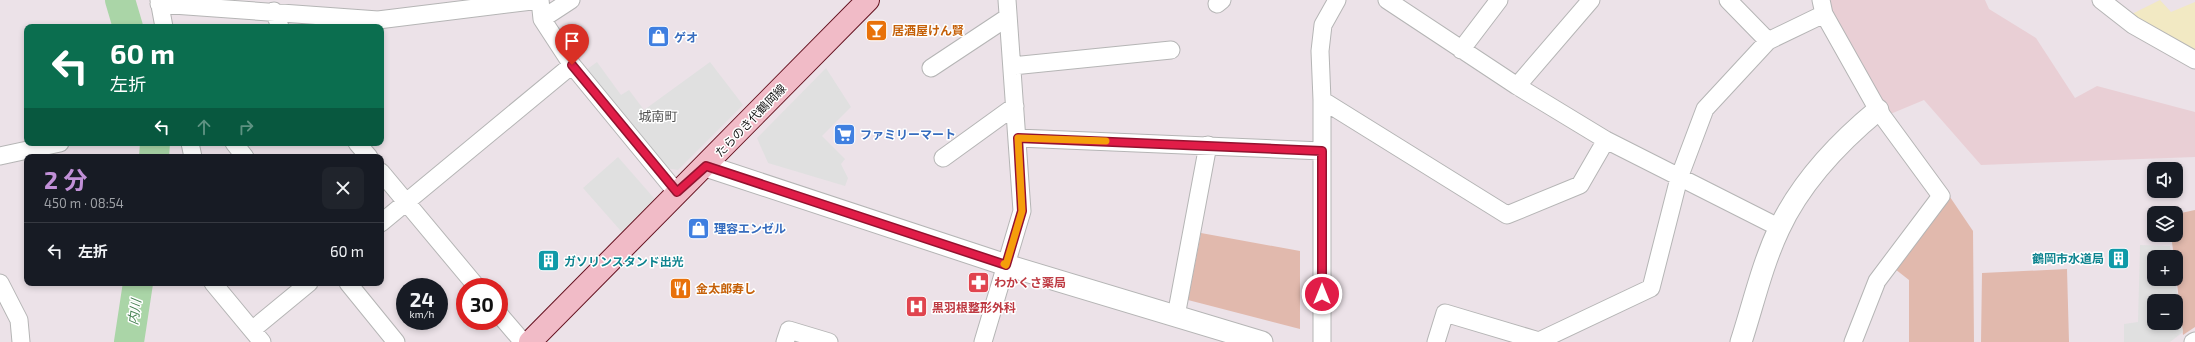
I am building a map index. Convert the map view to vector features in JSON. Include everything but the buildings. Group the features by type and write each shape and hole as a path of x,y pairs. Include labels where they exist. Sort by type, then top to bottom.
{"main road":[{"name":"たらのき代鶴岡線","path":"530,342 677,192 706,166 868,0"}],"street":[{"path":"163,24 159,2 378,20 540,0 542,19 572,65 677,192"},
{"path":"542,19 571,0"},
{"path":"983,342 1022,211 1007,0"},
{"path":"1322,342 1322,100 1320,51 1323,25 1337,0"},
{"path":"1387,0 1517,86 1606,140 1780,228"},
{"path":"1461,50 1498,0"},
{"path":"1517,86 1591,0"},
{"path":"1728,0 1768,41"},
{"path":"2102,0 2133,25 2195,60"},
{"path":"1436,342 1445,313 1540,341 1651,288 1679,178 1705,109 1768,41 1823,7 1878,110 1941,196 1877,281 1853,342"},
{"path":"274,11 279,24"},
{"path":"931,68 1008,17"},
{"path":"1012,66 1171,50"},
{"path":"384,221 572,65"},
{"path":"1322,100 1508,215 1580,185 1606,140"},
{"path":"943,158 1015,106"},
{"path":"1741,342 1780,228 1795,201 1818,168 1855,128 1878,110"},
{"path":"1018,138 1322,151"},
{"path":"1176,316 1208,145"},
{"path":"0,156 46,146"},
{"path":"236,146 243,154"},
{"path":"360,146 366,154"},
{"path":"706,166 1006,265 1262,342"},
{"path":"384,176 469,278"},
{"path":"0,283 19,320 21,342"},
{"path":"215,286 257,336 306,286"},
{"path":"350,286 396,342"},
{"path":"508,324 523,342"},
{"path":"785,342 789,330 829,342"}],"shaded area":[{"path":"1829,0 1985,0 1989,9 2036,38 2075,98 2097,86 2195,112 2195,157 1981,165 1924,100 1888,115 1831,11"},
{"path":"2160,0 2171,12 2195,2 2195,58 2128,16"},
{"path":"597,62 621,95 629,90 644,110 710,62 743,105 678,170 665,168 586,70"},
{"path":"826,68 851,107 822,136 845,159 841,164 848,178 845,186 768,163 757,138"},
{"path":"618,157 660,205 627,238 583,188"},
{"path":"1950,197 1973,231 1974,342 1909,342 1909,280 1895,269"},
{"path":"2195,210 2195,327 2183,335 2183,294 2178,294 2177,286 2183,286 2183,250 2173,250 2172,242 2183,242 2183,213"},
{"path":"1201,233 1300,251 1300,329 1188,300"},
{"path":"2140,245 2170,246 2171,250 2147,250 2147,286 2176,286 2177,294 2147,294 2147,330 2183,330 2183,332 2170,342 2124,342 2124,324 2138,322"},
{"path":"2067,269 2069,342 1981,342 1982,273"}],"waterway":[{"name":"内川","path":"120,0 127,24"},
{"name":"内川","path":"154,154 155,146"},
{"name":"内川","path":"129,342 138,286"}],"slow traffic":[{"path":"1004,264 1006,265 1022,211 1018,138 1106,141"}],"place":[{"name":"居酒屋けん賢","path":"877,30"},
{"name":"ゲオ","path":"658,37"},
{"name":"ファミリーマート","path":"845,134"},
{"name":"理容エンゼル","path":"699,228"},
{"name":"鶴岡市水道局","path":"2119,258"},
{"name":"ガソリンスタンド出光","path":"548,261"},
{"name":"わかくさ薬局","path":"978,282"},
{"name":"金太郎寿し","path":"680,288"},
{"name":"黒羽根整形外科","path":"916,307"}],"district":[{"name":"城南町","path":"658,116"}],"route":[{"path":"572,65 677,192 706,166 1006,265 1022,211 1018,138 1322,151 1322,294"}]}
